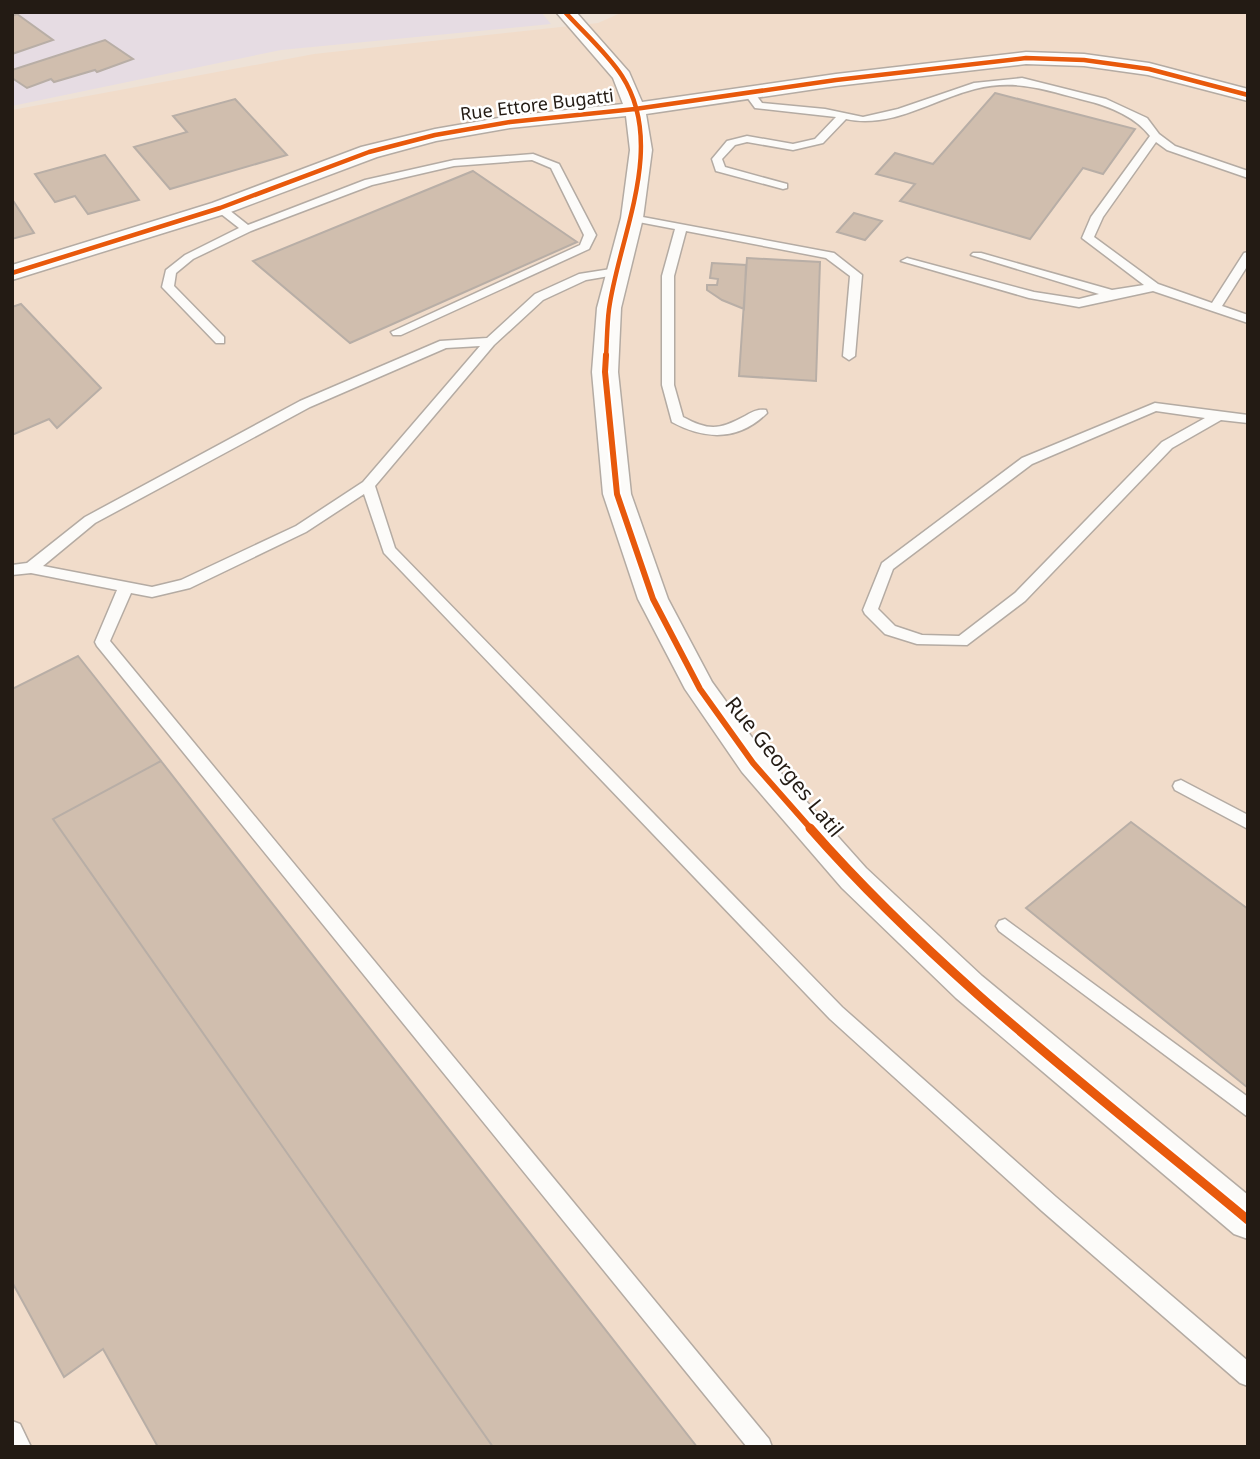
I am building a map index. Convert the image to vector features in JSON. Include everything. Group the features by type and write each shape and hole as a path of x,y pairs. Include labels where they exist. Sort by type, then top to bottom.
{"street":[{"name":"Rue Georges Latil","path":"571,18 622,76 635,109 641,150 632,218 609,308 605,372 617,494 653,600 699,689 753,763 854,878 969,987 1248,1220"},
{"name":"Rue Ettore Bugatti","path":"12,273 220,208 369,152 435,135 510,122 635,109 836,80 1026,58 1084,60 1149,69 1248,94"}],"lane":[{"path":"749,93 759,106 863,120 901,113 974,86 1022,81 1102,101 1143,120 1155,136 1171,148 1248,175"},
{"path":"783,186 720,169 717,159 732,143 747,139 793,147 819,141 843,116"},
{"path":"1155,136 1097,217 1088,238 1154,287 1248,319"},
{"path":"220,340 168,287 170,272 189,257 247,229 369,182 454,163 533,157 555,166 590,235 585,247 397,332"},
{"path":"220,208 247,229"},
{"path":"632,218 830,256 856,275 849,356"},
{"path":"681,229 668,276 668,385 677,419 700,432 722,434 761,413"},
{"path":"977,255 1112,294"},
{"path":"1216,306 1248,255"},
{"path":"907,261 1032,295 1079,303 1154,287"},
{"path":"12,570 31,568 152,592 184,584 301,529 368,485 490,342 539,297 583,276 618,272"},
{"path":"31,568 90,520 305,404 444,344 490,342"},
{"path":"1219,415 1167,445 1020,597 962,641 922,640 890,630 870,610 887,566 1027,461 1155,407 1219,415 1248,419"},
{"path":"368,485 389,550 836,1013 1049,1205 1248,1375"},
{"path":"126,587 102,642 761,1447"},
{"path":"1181,786 1248,822"},
{"path":"1006,926 1248,1108"},
{"path":"12,1432 20,1447"}],"shaded area":[{"path":"12,12 541,12 551,24 281,50 12,106"},
{"path":"623,12 1248,12 1248,1447 12,1447 12,110 314,54 598,23"}],"building":[{"path":"17,14 53,40 12,54 12,16"},
{"path":"105,40 133,59 97,72 95,70 54,82 51,79 27,88 12,78 12,70"},
{"path":"995,93 1135,129 1103,174 1083,168 1030,239 900,201 915,184 876,174 895,153 933,164"},
{"path":"235,99 287,155 170,189 134,147 187,132 173,116"},
{"path":"105,155 139,200 88,214 75,196 55,202 35,174"},
{"path":"473,171 577,242 350,343 253,261"},
{"path":"12,199 34,233 12,239"},
{"path":"854,213 882,221 865,240 837,232"},
{"path":"747,258 820,262 816,381 739,376"},
{"path":"712,263 746,265 744,309 707,290 707,285 717,285 718,279 710,278"},
{"path":"21,304 101,388 57,428 49,419 12,435 12,307"},
{"path":"78,656 161,761 53,819 493,1447 158,1447 103,1349 64,1377 12,1282 12,689"},
{"path":"161,761 697,1447 493,1447 53,819"},
{"path":"1131,822 1248,909 1248,1088 1026,908"}],"cycle path":[{"path":"565,12 622,76 635,109 641,150 632,218 609,308 605,372 617,494 653,599 700,689 753,763 854,878 969,987 1248,1220"},
{"path":"12,273 220,208 369,152 435,135 510,122 635,109 836,80 1026,58 1084,60 1149,69 1248,95"}]}
